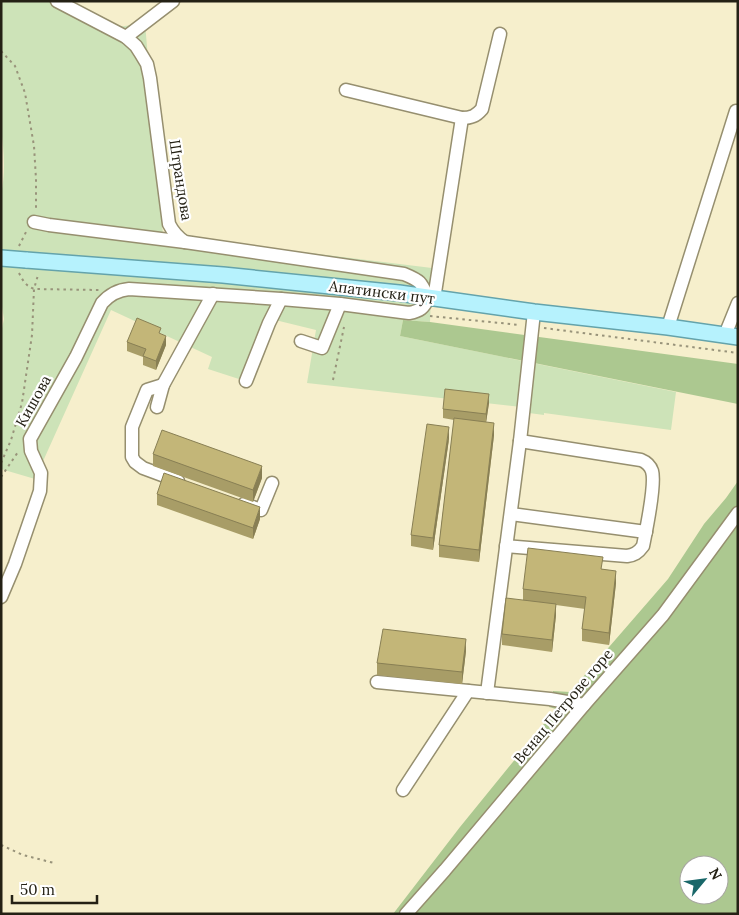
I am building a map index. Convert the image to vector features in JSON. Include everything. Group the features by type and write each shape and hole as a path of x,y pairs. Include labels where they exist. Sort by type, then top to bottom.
{"main road":[{"name":"Апатински пут","path":"1,258 223,275 400,293 534,319 668,327 732,336"}],"street":[{"name":"Штрандова","path":"57,1 126,37 136,46 147,64 169,224 172,232 179,238 185,242 404,274 420,282 431,298"},
{"path":"126,37 174,1"},
{"path":"346,90 462,118 469,118 477,115 482,109 500,34"},
{"path":"668,327 736,112"},
{"path":"121,290 281,299 409,313 420,310 431,298 462,118"},
{"path":"34,222 185,242"},
{"name":"Кишова","path":"1,597 15,564 40,491 41,473 31,450 30,440 76,357 102,303 108,296 121,290"},
{"path":"157,407 163,384 213,294"},
{"path":"246,381 281,299"},
{"path":"732,336 738,303"},
{"path":"301,341 322,348 344,305"},
{"path":"488,693 534,319"},
{"path":"163,384 147,390 132,427 132,457 143,468 189,484"},
{"path":"506,546 633,556 643,546 653,484 652,470 649,465 641,460 520,441"},
{"path":"234,501 261,510 272,484"},
{"path":"511,514 646,532"},
{"name":"Венац Петрове горе","path":"406,914 451,864 584,705 663,615 738,514"},
{"path":"377,682 550,699 584,705"},
{"path":"403,790 468,691"}],"path":[{"path":"1,51 15,66 19,75 25,93 34,146 36,204 34,222 26,231 19,244 21,278 27,286 34,289 121,290"},
{"path":"1,463 11,440 22,403 32,335 34,289"},
{"path":"333,380 344,305"},
{"path":"409,313 534,319 738,353"},
{"path":"1,477 15,455 30,440"},
{"path":"1,845 23,855 54,863"}],"green space":[{"path":"1,1 51,1 118,27 145,23 163,235 432,268 430,322 403,320 400,336 676,392 671,430 544,413 544,415 529,413 530,408 307,383 316,330 267,318 242,380 208,369 212,357 111,310 35,479 1,469 1,333 4,319 1,301 1,194 4,162 1,129"},
{"path":"403,320 430,322 738,364 738,404 400,336"},
{"path":"738,481 738,914 393,914 460,827 556,709 549,707 553,691 570,692 668,579 704,524"}],"building":[{"path":"137,318 161,328 159,333 166,336 156,361 143,356 146,349 127,342"},
{"path":"445,389 489,394 486,414 443,409"},
{"path":"454,418 494,423 479,550 439,545"},
{"path":"427,424 449,427 433,538 411,535"},
{"path":"162,430 262,466 253,490 153,454"},
{"path":"164,473 260,507 253,528 157,494"},
{"path":"528,548 603,557 601,569 616,571 609,633 582,629 586,597 523,589"},
{"path":"506,598 556,604 552,640 502,634"},
{"path":"383,629 466,639 462,672 377,663"}]}
